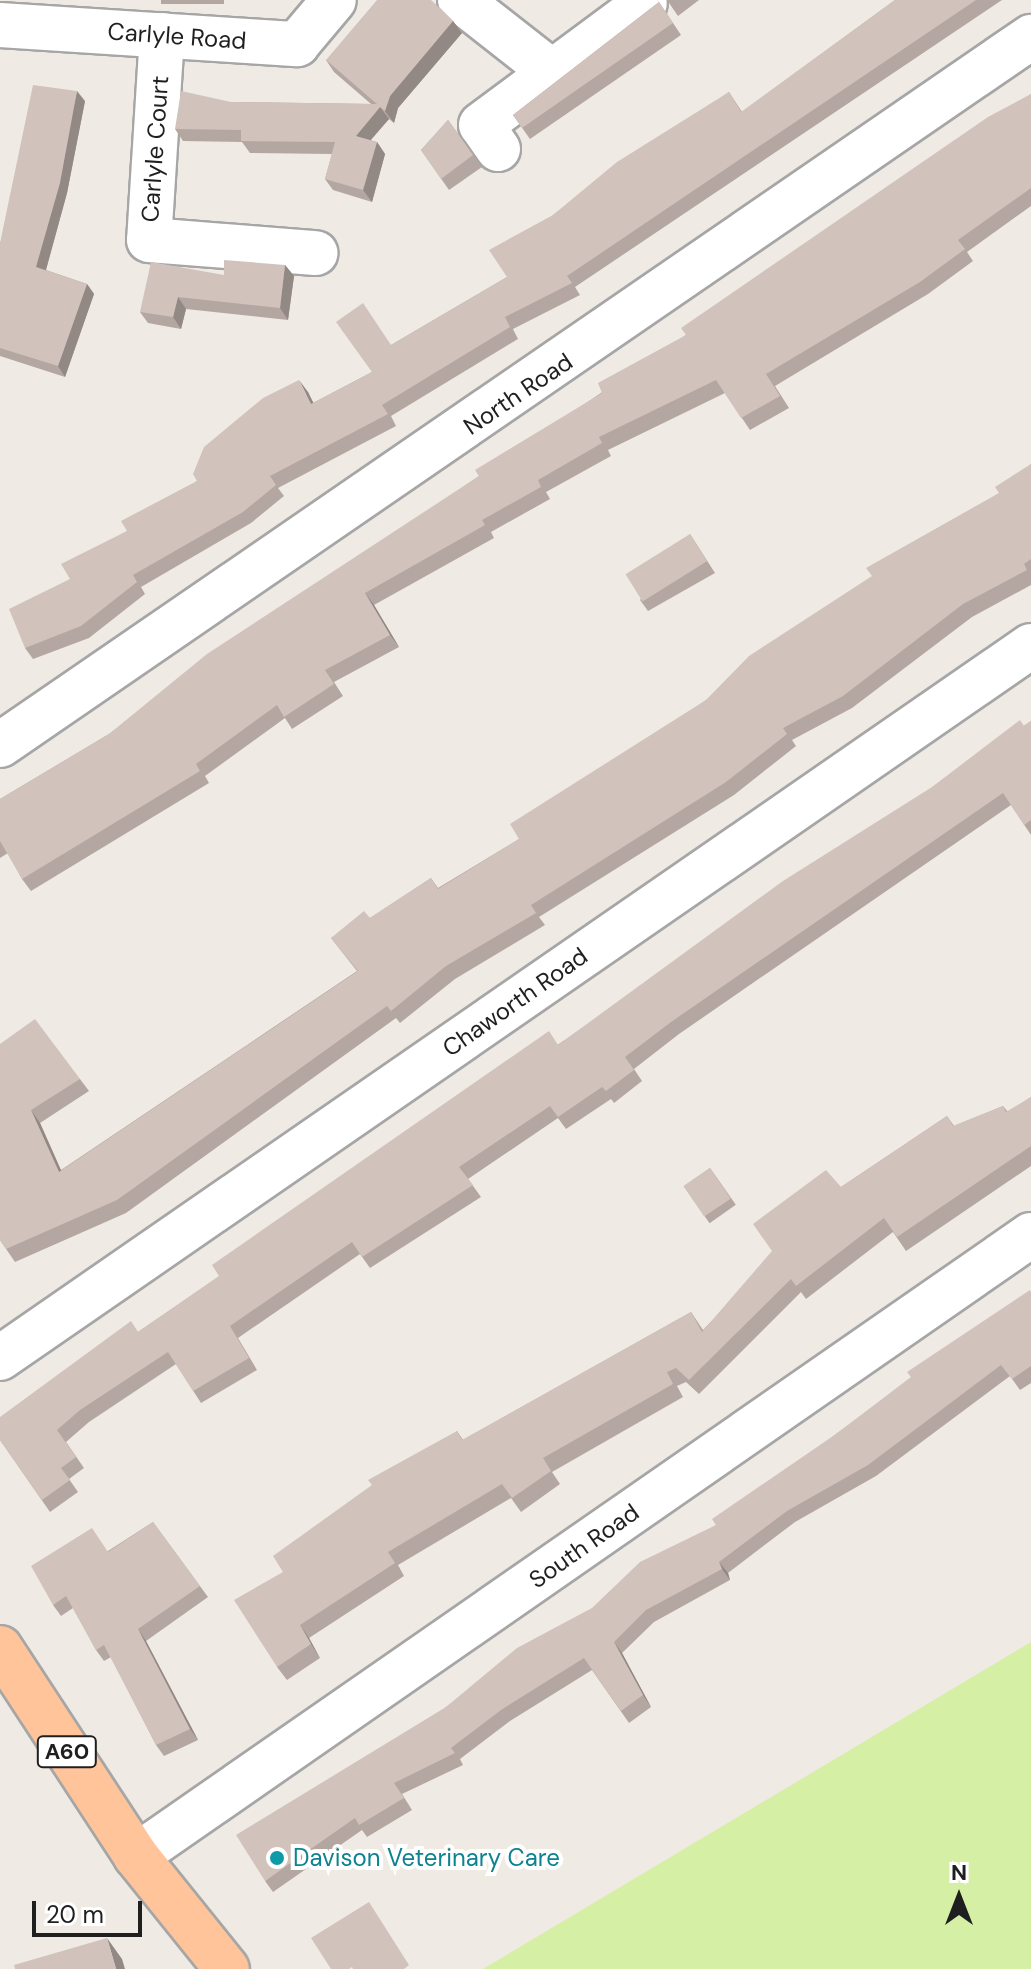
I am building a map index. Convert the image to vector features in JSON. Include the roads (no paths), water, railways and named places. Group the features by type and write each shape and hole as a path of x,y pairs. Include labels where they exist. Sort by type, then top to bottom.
{"main road":[{"name":"A60","path":"0,1648 136,1856 195,1969"},
{"name":"A60","path":"136,1856 227,1969"}],"street":[{"name":"Carlyle Road","path":"0,25 297,44 334,0"},
{"path":"460,0 548,69"},
{"path":"498,149 481,125 548,69 645,3"},
{"name":"Carlyle Court","path":"162,35 149,240 315,253"},
{"name":"North Road","path":"0,745 1031,37"},
{"name":"Chaworth Road","path":"0,1358 1031,646"},
{"name":"South Road","path":"136,1856 1031,1235"}],"place":[{"name":"Davison Veterinary Care","path":"277,1858"}]}
